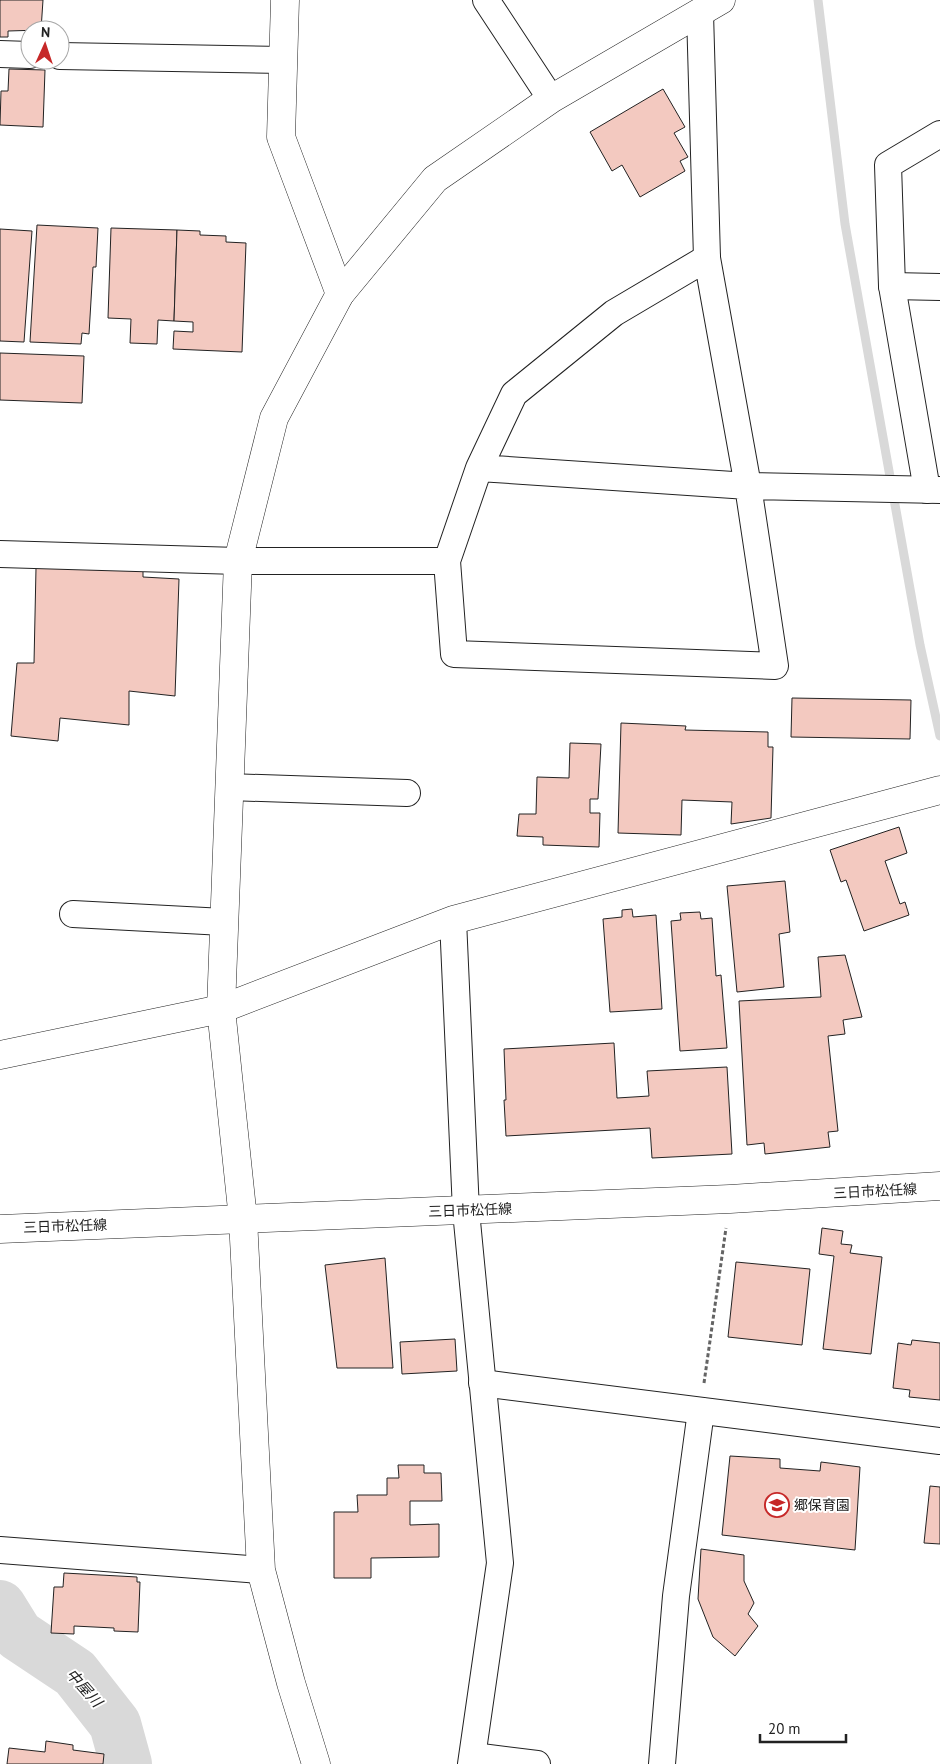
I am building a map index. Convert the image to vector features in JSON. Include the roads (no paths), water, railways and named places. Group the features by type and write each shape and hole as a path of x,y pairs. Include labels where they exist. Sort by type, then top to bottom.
{"street":[{"path":"285,0 281,137 340,294"},
{"path":"486,0 551,100"},
{"path":"316,1764 291,1683 261,1570 244,1219 221,1009 238,560 274,418 340,294 435,179 551,100 710,6"},
{"path":"707,258 614,313 514,394 479,468 447,561 454,654 775,666 748,486 707,258 710,6"},
{"path":"0,54 20,55"},
{"path":"70,56 283,60"},
{"path":"479,468 748,486 924,490 892,286 888,165 940,134"},
{"path":"892,286 940,287"},
{"path":"0,554 238,560 447,561"},
{"path":"229,787 406,793"},
{"path":"0,1055 221,1009 453,920 938,790"},
{"path":"73,914 224,922"},
{"path":"453,920 466,1211 500,1563 472,1760 537,1764"},
{"name":"三日市松任線","path":"0,1229 730,1199 940,1186"},
{"path":"482,1383 940,1441"},
{"path":"662,1764 676,1596 701,1410"},
{"path":"0,1550 261,1570"}],"waterway":[{"path":"818,0 845,224 920,645 940,736"},
{"name":"中屋川","path":"0,1606 18,1635 75,1673 115,1724 126,1764"}],"place":[{"name":"郷保育園","path":"777,1505"}]}
